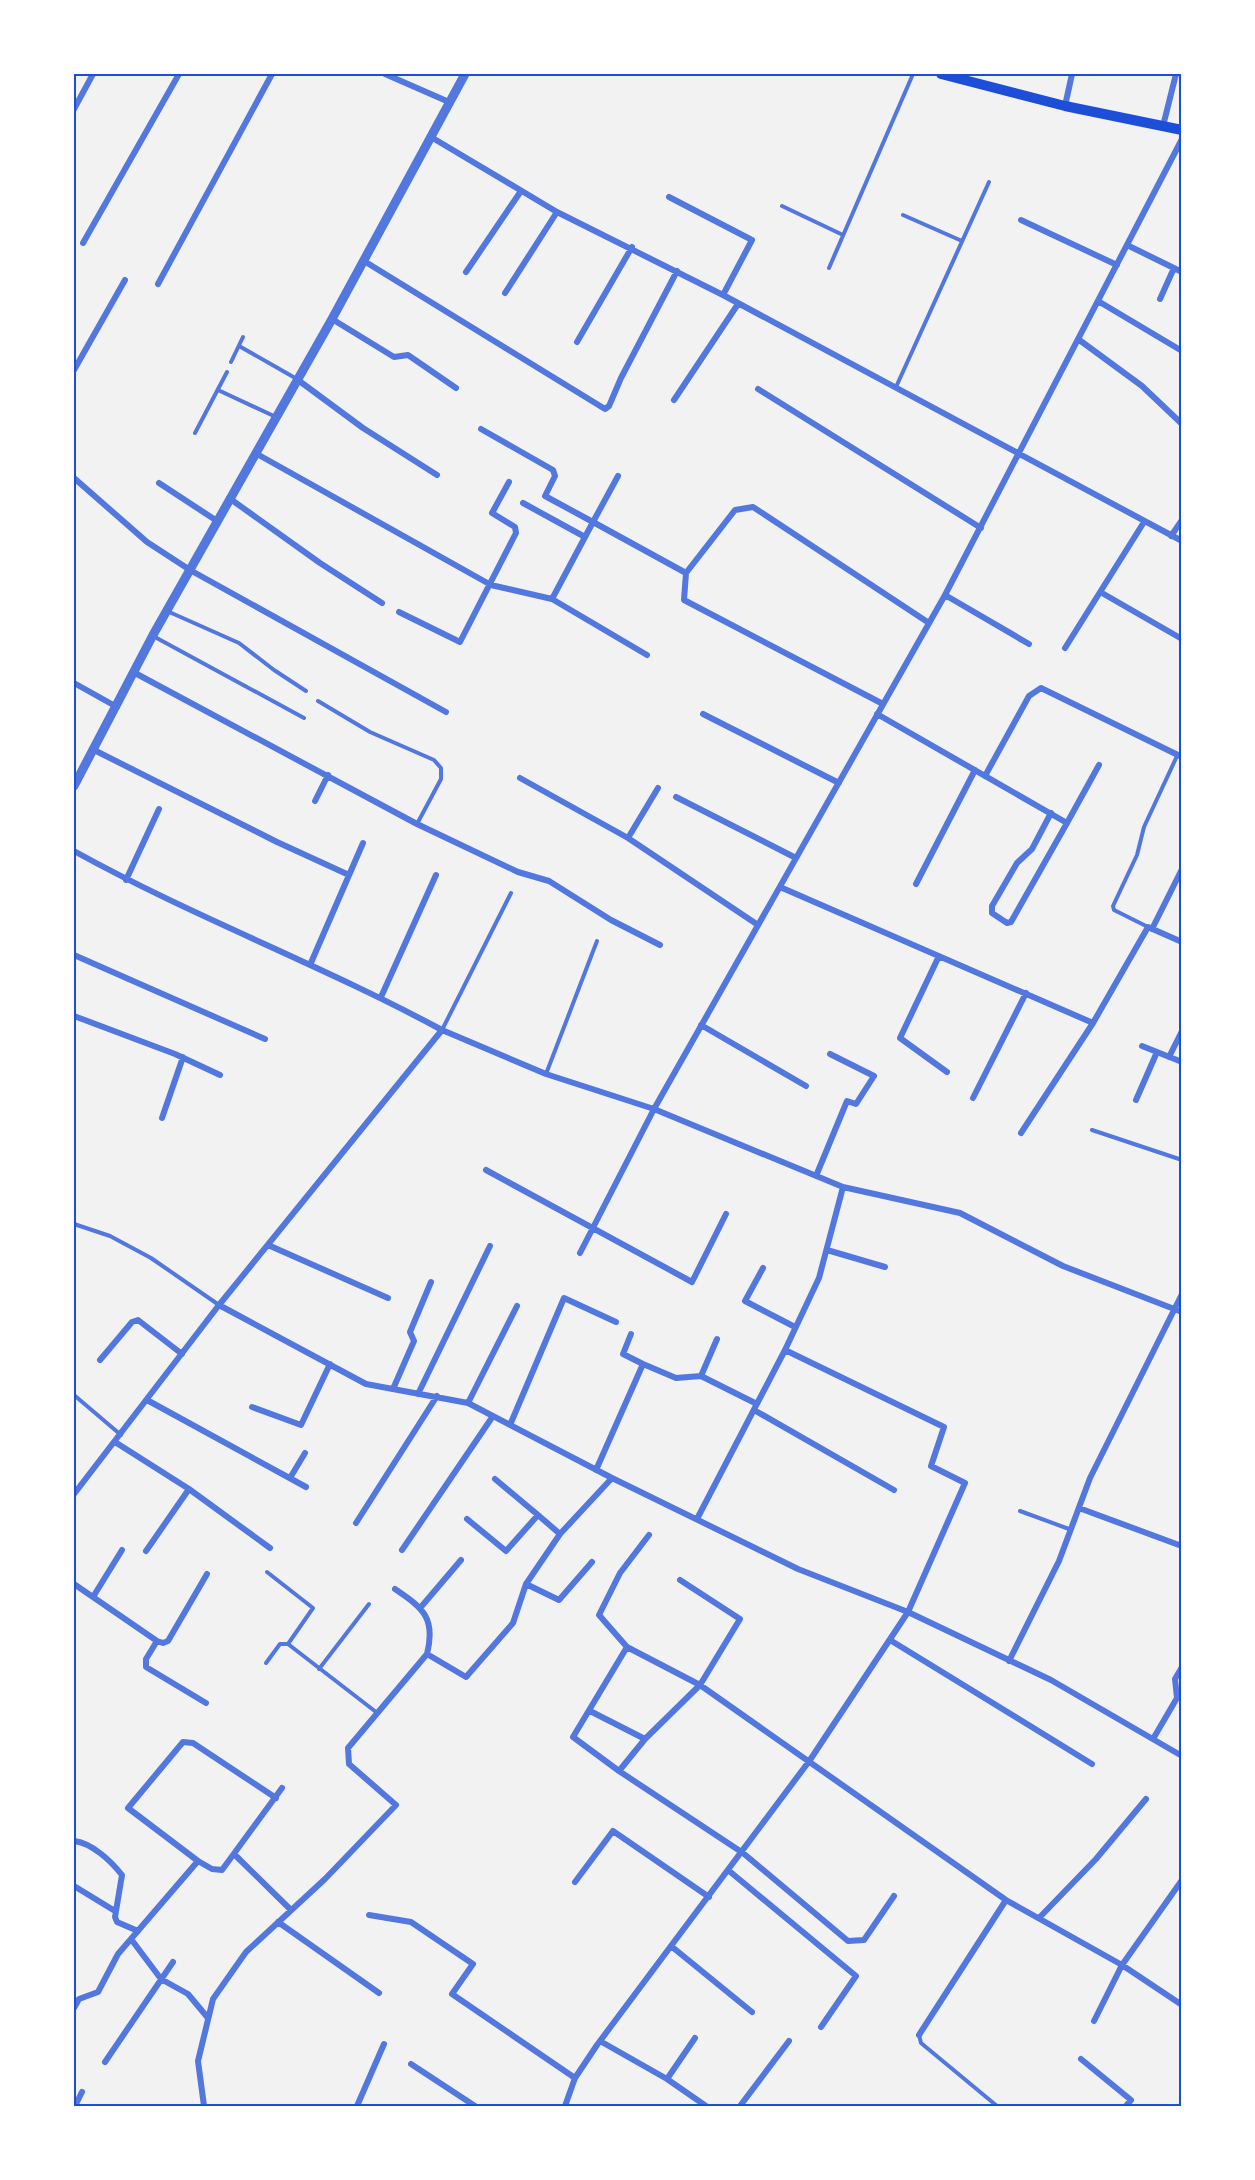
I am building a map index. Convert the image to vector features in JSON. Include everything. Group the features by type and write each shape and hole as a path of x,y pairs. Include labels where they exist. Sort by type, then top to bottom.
{"main road":[{"path":"941,74 1065,106 1182,130"}],"street":[{"path":"74,109 93,74"},
{"path":"83,243 179,74"},
{"path":"158,284 272,74"},
{"path":"385,74 449,102"},
{"path":"74,786 153,635 332,319 465,74"},
{"path":"1065,106 1072,74"},
{"path":"1163,126 1176,74"},
{"path":"431,137 557,212 632,247 723,295 1182,542"},
{"path":"580,1253 654,1109 945,595 1182,139"},
{"path":"466,272 521,191"},
{"path":"669,197 752,240 723,295"},
{"path":"506,293 557,212"},
{"path":"1021,220 1117,265"},
{"path":"1127,245 1182,272"},
{"path":"578,342 632,247"},
{"path":"364,261 605,409 609,406 621,378 677,271"},
{"path":"1160,299 1174,268"},
{"path":"74,370 125,280"},
{"path":"1098,301 1182,351"},
{"path":"674,400 738,304"},
{"path":"332,319 394,357 408,355 456,388"},
{"path":"1078,339 1142,386 1182,424"},
{"path":"298,380 363,428 437,475"},
{"path":"758,388 981,528"},
{"path":"481,429 553,470 555,476 545,496 686,573"},
{"path":"256,454 491,585 552,599 647,655"},
{"path":"552,599 618,476"},
{"path":"74,478 147,542 190,570 446,712"},
{"path":"399,612 460,642 516,533 515,527 492,513 509,482"},
{"path":"159,483 217,521"},
{"path":"229,498 320,564 382,603"},
{"path":"523,503 585,537"},
{"path":"883,704 684,600 686,573 735,510 753,507 929,623"},
{"path":"1171,536 1182,520"},
{"path":"1065,648 1144,522"},
{"path":"1102,592 1182,639"},
{"path":"945,595 1029,644"},
{"path":"135,673 417,824 518,872 549,880 610,920 660,945"},
{"path":"74,683 117,707"},
{"path":"985,776 1029,696 1034,690 1041,688 1180,756"},
{"path":"703,714 839,783"},
{"path":"877,714 1067,823"},
{"path":"92,749 277,842 349,875"},
{"path":"1051,813 1032,849 1017,863 992,906 992,913 1007,923 1011,922 1099,765"},
{"path":"915,884 975,770"},
{"path":"315,801 328,775"},
{"path":"520,778 628,838 758,925"},
{"path":"628,838 658,788"},
{"path":"676,797 796,858"},
{"path":"126,880 159,809"},
{"path":"310,965 363,843"},
{"path":"74,851 126,880 228,930 381,997 442,1030 546,1074 654,1109 843,1187 960,1214 1063,1266 1182,1312"},
{"path":"1021,1133 1052,1089 1093,1023 1150,928 1182,869"},
{"path":"381,997 436,875"},
{"path":"780,887 1093,1023"},
{"path":"1150,928 1182,942"},
{"path":"74,955 266,1039"},
{"path":"939,956 900,1038 946,1072"},
{"path":"974,1098 1026,993"},
{"path":"74,1016 183,1057 220,1075"},
{"path":"701,1025 806,1086"},
{"path":"74,1494 219,1305 442,1030"},
{"path":"1169,1057 1182,1031"},
{"path":"1142,1046 1182,1062"},
{"path":"1136,1100 1157,1052"},
{"path":"816,1176 847,1101 856,1104 874,1076 830,1054"},
{"path":"162,1118 183,1057"},
{"path":"486,1170 692,1282 726,1214"},
{"path":"697,1519 785,1350 819,1278 843,1187"},
{"path":"268,1245 388,1299"},
{"path":"418,1394 490,1246"},
{"path":"827,1250 885,1267"},
{"path":"763,1268 745,1301 795,1327"},
{"path":"393,1389 414,1341 410,1332 431,1282"},
{"path":"1009,1661 1059,1561 1090,1478 1182,1294"},
{"path":"510,1425 564,1298 616,1322"},
{"path":"219,1305 366,1384 468,1403 596,1470 798,1569 908,1612 1051,1680 1182,1756"},
{"path":"468,1403 517,1306"},
{"path":"100,1360 132,1322 138,1320 182,1354"},
{"path":"631,1334 623,1354 676,1378 701,1376 894,1490"},
{"path":"701,1376 717,1339"},
{"path":"565,2106 575,2078 600,2041 742,1854 810,1760 908,1612 965,1483 931,1466 944,1427 785,1350"},
{"path":"252,1407 301,1425 330,1364"},
{"path":"596,1470 643,1364"},
{"path":"356,1523 437,1396"},
{"path":"147,1400 306,1487"},
{"path":"402,1550 493,1416"},
{"path":"115,1443 189,1489 270,1548"},
{"path":"290,1478 305,1453"},
{"path":"427,1654 466,1677 513,1623 526,1584 560,1534 612,1478"},
{"path":"495,1479 560,1534"},
{"path":"146,1551 189,1489"},
{"path":"1079,1508 1179,1545"},
{"path":"467,1520 506,1551 538,1515"},
{"path":"649,1535 620,1573 599,1616 627,1647 700,1685 810,1760 1006,1900 1122,1965 1182,2005"},
{"path":"93,1597 122,1550"},
{"path":"421,1607 461,1560"},
{"path":"526,1584 559,1600 592,1562"},
{"path":"74,1584 163,1643 168,1641 207,1574"},
{"path":"619,1771 645,1739 700,1685 740,1619 680,1580"},
{"path":"204,2106 198,2061 213,1999 246,1952 396,1805 349,1764 348,1749 376,1712 427,1654 432,1633 421,1607 395,1589"},
{"path":"890,1640 1092,1764"},
{"path":"157,1641 146,1659 146,1667 206,1703"},
{"path":"627,1647 573,1737 742,1854 848,1941 864,1940 894,1896"},
{"path":"1153,1739 1177,1698 1175,1679 1182,1667"},
{"path":"590,1711 645,1739"},
{"path":"276,1797 193,1743 183,1742 128,1808 198,1861 212,1869 222,1870 235,1855 276,1797 282,1788"},
{"path":"1039,1918 1096,1859 1146,1799"},
{"path":"575,1882 612,1831 709,1897"},
{"path":"74,1841 93,1849 113,1864 122,1875 115,1911 117,1922 138,1931"},
{"path":"235,1855 291,1910"},
{"path":"74,2008 76,1997 98,1992 118,1954 198,1861"},
{"path":"728,1870 856,1976 821,2027"},
{"path":"1094,2021 1122,1965 1182,1880"},
{"path":"74,1886 115,1911"},
{"path":"919,2035 1006,1900"},
{"path":"369,1915 411,1922 473,1964 452,1994 575,2078"},
{"path":"278,1922 379,1993"},
{"path":"131,1939 161,1979 188,1994 208,2018"},
{"path":"671,1946 752,2012"},
{"path":"105,2062 173,1962"},
{"path":"667,2079 695,2038"},
{"path":"600,2041 667,2079 706,2106"},
{"path":"740,2106 789,2042"},
{"path":"357,2106 384,2044"},
{"path":"1081,2059 1131,2100 1126,2106"},
{"path":"411,2064 475,2106"},
{"path":"75,2106 82,2092"}],"lane":[{"path":"829,268 913,74"},
{"path":"896,388 989,182"},
{"path":"782,206 843,235"},
{"path":"903,215 962,241"},
{"path":"231,362 243,337"},
{"path":"239,345 298,380"},
{"path":"195,433 227,372"},
{"path":"218,390 276,418"},
{"path":"167,611 239,643 306,691"},
{"path":"153,635 304,717"},
{"path":"318,701 370,732 434,760 441,768 441,779 417,824"},
{"path":"1150,928 1114,910 1113,906 1137,855 1144,827 1180,756"},
{"path":"442,1030 511,893"},
{"path":"546,1074 597,941"},
{"path":"1092,1130 1182,1160"},
{"path":"74,1224 110,1236 151,1258 219,1305"},
{"path":"74,1395 121,1435"},
{"path":"1020,1511 1070,1529"},
{"path":"267,1572 313,1608 288,1644"},
{"path":"319,1669 369,1604"},
{"path":"266,1663 280,1644 288,1644 376,1712"},
{"path":"919,2035 921,2043 997,2106"}]}
